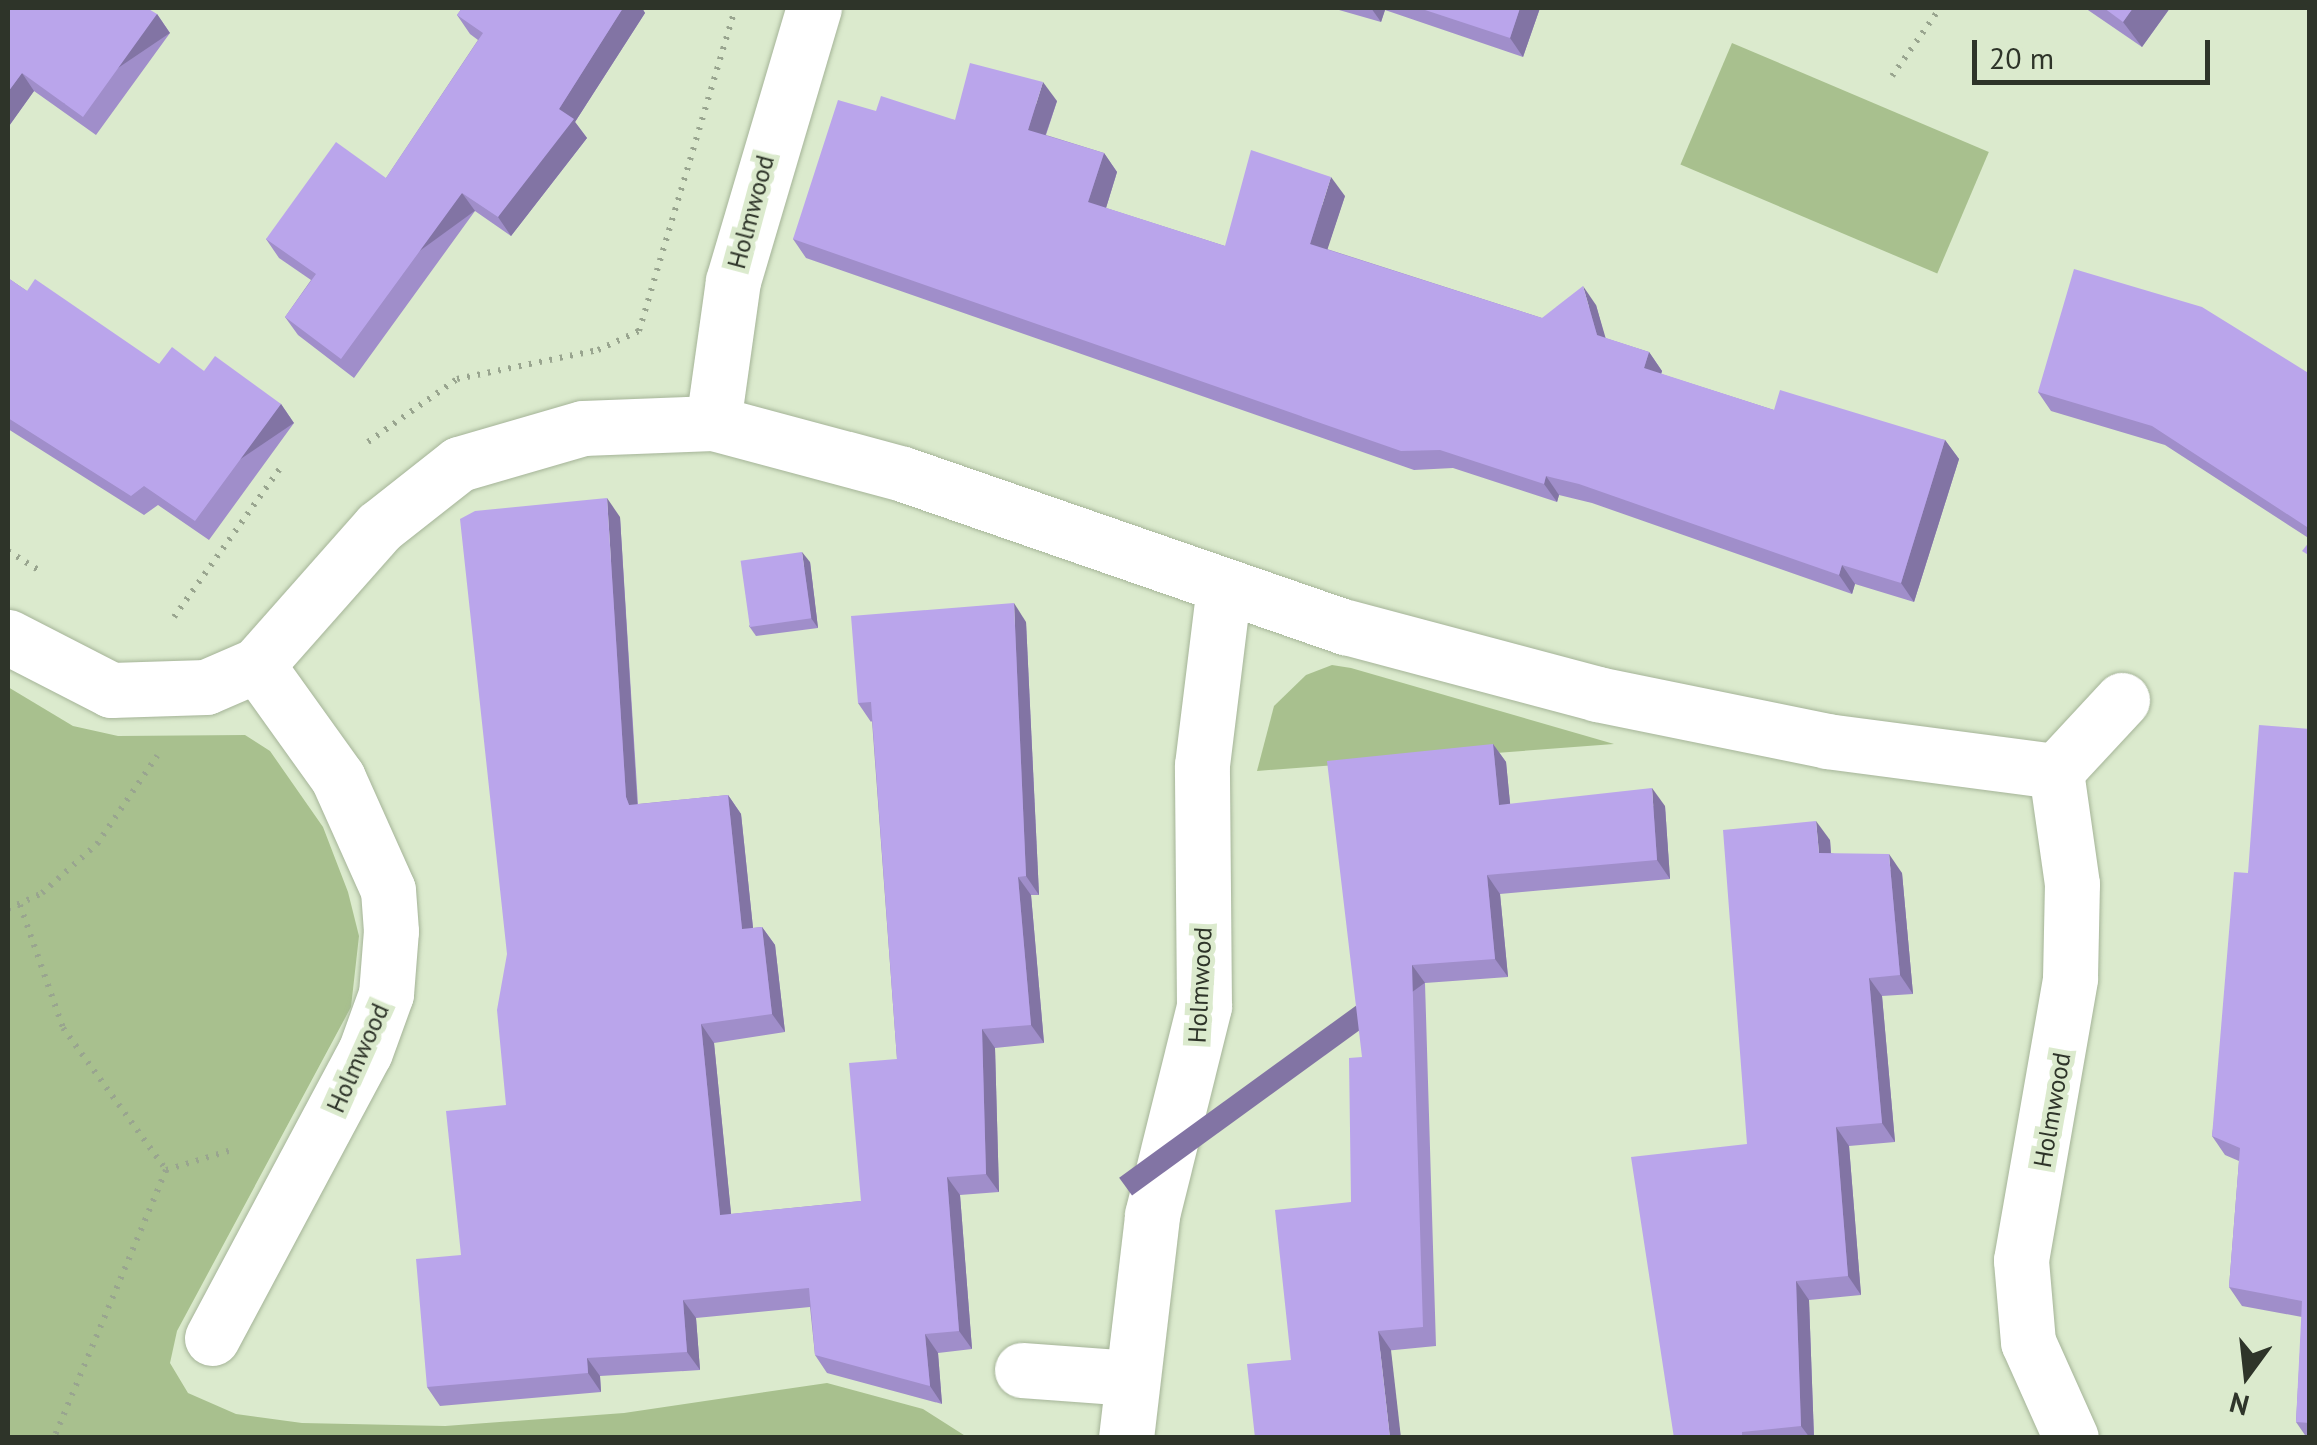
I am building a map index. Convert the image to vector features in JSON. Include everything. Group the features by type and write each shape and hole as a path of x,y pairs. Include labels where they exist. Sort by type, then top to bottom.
{"street":[{"name":"Holmwood","path":"713,423 733,282 814,8"},
{"path":"8,637 110,690 181,689 257,665 379,527 459,464 582,428 713,423 903,474 1224,588 1692,717 2056,771 2122,700"},
{"name":"Holmwood","path":"1126,1438 1152,1215 1204,1006 1202,765 1224,588"},
{"name":"Holmwood","path":"212,1338 366,1052 386,994 390,946 388,890 365,831 257,665"},
{"name":"Holmwood","path":"2056,771 2072,884 2070,978 2020,1291 2032,1354 2071,1438"},
{"path":"1022,1370 1131,1378"}],"path":[{"path":"359,452 457,379 598,350 639,331 735,8"},
{"path":"1892,76 1940,8"},
{"path":"174,617 280,467"},
{"path":"8,552 51,578"},
{"path":"157,618 189,616"},
{"path":"8,909 20,905 126,810 181,689"},
{"path":"20,905 63,1028 166,1170 54,1438"}],"green space":[{"path":"1732,43 1989,152 1937,274 1680,165"},
{"path":"1332,665 1614,744 1257,771 1274,706 1306,675"},
{"path":"8,687 73,726 118,736 245,735 270,751 323,827 348,892 359,936 351,1007 177,1331 170,1363 188,1393 236,1414 302,1423 445,1426 624,1413 827,1383 923,1409 967,1437 8,1437"}],"building":[{"path":"8,8 147,8 157,14 83,117 22,73 8,92"},
{"path":"462,8 623,8 559,109 574,119 498,217 462,193 341,359 285,317 316,274 266,239 336,142 386,178 483,33 457,15"},
{"path":"1419,8 1520,8 1510,38"},
{"path":"2104,8 2133,8 2123,22"},
{"path":"970,63 1043,82 1028,130 1104,153 1088,202 1225,246 1251,150 1331,177 1310,244 1542,318 1583,286 1597,335 1649,352 1644,368 1774,410 1780,390 1945,440 1901,583 1842,565 1839,575 1579,484 1546,476 1544,484 1440,450 1401,451 793,239 838,100 876,111 881,96 955,120"},
{"path":"2074,269 2202,307 2310,374 2310,529 2152,426 2038,392"},
{"path":"8,278 27,291 35,279 159,364 172,347 204,371 215,356 281,404 195,521 144,486 131,496 8,418"},
{"path":"607,498 626,797 629,805 728,795 742,929 762,927 772,1014 701,1024 720,1215 861,1201 849,1063 897,1059 871,702 858,703 851,616 1014,603 1026,876 1018,877 1031,1025 982,1029 986,1174 947,1177 959,1331 925,1334 930,1386 815,1355 809,1288 683,1300 687,1352 587,1358 588,1373 427,1387 416,1259 461,1255 446,1111 506,1105 497,1010 507,954 460,519 475,511"},
{"path":"802,552 811,618 750,627 741,561"},
{"path":"2259,725 2310,729 2310,1423 2296,1422 2302,1301 2229,1287 2240,1148 2212,1136 2234,872 2248,873"},
{"path":"1493,744 1499,805 1652,788 1657,860 1487,875 1495,959 1412,965 1423,1327 1378,1331 1390,1438 1255,1438 1247,1364 1291,1360 1275,1210 1351,1202 1349,1058 1362,1057 1327,761"},
{"path":"1816,821 1819,853 1889,854 1900,975 1869,978 1882,1123 1836,1127 1848,1276 1796,1281 1801,1426 1742,1432 1742,1438 1674,1438 1631,1157 1747,1144 1723,830"}]}
